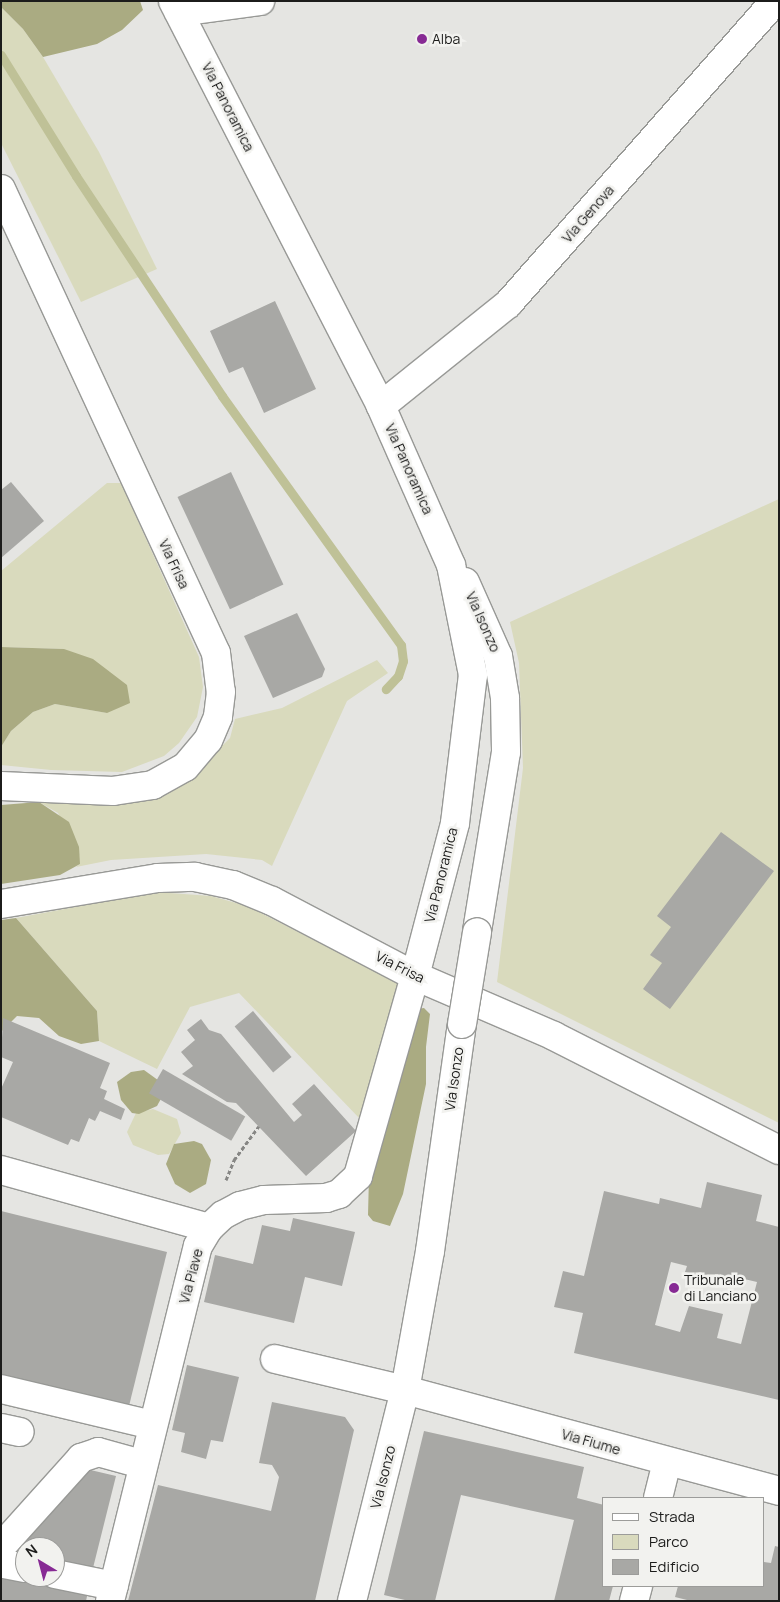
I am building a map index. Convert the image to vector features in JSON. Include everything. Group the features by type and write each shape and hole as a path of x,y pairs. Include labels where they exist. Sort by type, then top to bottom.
{"street":[{"path":"176,6 260,1"},
{"name":"Via Genova","path":"382,406 508,304 775,1"},
{"name":"Via Panoramica","path":"176,6 382,406 451,565 473,675 455,824 416,976"},
{"name":"Via Frisa","path":"1,189 216,653 221,692 218,717 208,740 185,767 153,785 113,791 1,786"},
{"name":"Via Isonzo","path":"352,1601 405,1390 430,1251 462,1024 506,752 505,698 498,656 460,570 451,565"},
{"name":"Via Frisa","path":"1,904 158,878 195,877 233,885 272,901 416,976 554,1036 779,1150"},
{"path":"1,1170 216,1221 264,1200 326,1198 350,1186 362,1163 416,976"},
{"name":"Via Piave","path":"112,1593 142,1464 198,1246 216,1221"},
{"name":"Via Fiume","path":"275,1359 405,1390 666,1464 779,1491"},
{"path":"1,1389 152,1425"},
{"path":"10,1560 67,1472 81,1458 98,1452 142,1464"},
{"path":"658,1497 666,1464"},
{"path":"65,1577 112,1593"},
{"path":"634,1601 638,1587"}],"path":[{"path":"216,1221 227,1175 259,1126"}],"green space":[{"path":"1,1 140,1 143,10 122,30 97,44 43,57 23,29 1,7"},
{"path":"1,7 23,29 43,57 99,152 157,269 81,302 1,143"},
{"path":"107,483 121,483 199,657 203,687 197,717 179,743 164,756 122,772 51,770 1,765 1,747 11,731 33,712 55,704 107,713 64,649 1,647 1,571"},
{"path":"779,499 779,1123 497,982 523,768 519,663 510,622"},
{"path":"1,647 64,649 93,659 127,685 130,703 107,713 55,704 33,712 11,731 1,747"},
{"path":"377,660 388,673 347,701 272,866 262,860 206,854 111,860 76,867 80,864 58,813 39,802 132,802 172,789 198,770 230,738 235,719 282,708"},
{"path":"39,802 69,822 79,847 80,864 60,875 1,884 1,805"},
{"path":"156,892 211,896 247,906 398,983 361,1120 239,993 190,1007 157,1069 99,1041 97,1011 16,918"},
{"path":"16,918 97,1011 99,1041 81,1044 59,1036 39,1018 17,1016 1,1032 1,920"},
{"path":"424,1008 430,1014 426,1047 426,1084 403,1194 390,1226 373,1221 368,1215 369,1176 417,1009"},
{"path":"144,1070 162,1083 163,1095 157,1106 139,1114 132,1113 121,1100 117,1082 131,1072"},
{"path":"153,1109 177,1119 181,1133 169,1154 158,1155 133,1145 127,1132 136,1113"},
{"path":"194,1141 202,1144 211,1160 206,1184 190,1193 175,1184 166,1164 174,1144"}],"building":[{"path":"275,301 316,389 264,413 243,367 229,373 210,331"},
{"path":"231,472 283,584 230,609 178,497"},
{"path":"11,482 44,521 1,558 1,490"},
{"path":"297,613 325,669 322,677 273,698 244,636"},
{"path":"721,832 774,871 670,1009 643,989 662,963 650,955 671,927 657,916"},
{"path":"253,1011 292,1057 273,1072 235,1026"},
{"path":"3,1018 110,1063 100,1088 107,1091 104,1099 125,1109 121,1120 100,1111 95,1121 89,1118 79,1142 71,1139 68,1145 1,1117 1,1089 13,1062 1,1057"},
{"path":"201,1019 209,1030 221,1034 294,1122 302,1115 292,1104 314,1084 356,1131 306,1176 236,1103 227,1102 182,1074 193,1066 181,1052 195,1040 187,1030"},
{"path":"163,1069 245,1116 231,1141 149,1093"},
{"path":"707,1182 762,1195 756,1221 779,1227 779,1400 574,1353 583,1313 554,1307 563,1271 584,1276 604,1191 659,1204 660,1198 701,1208","holes":["671,1262 687,1266 685,1272 739,1285 740,1278 757,1282 741,1344 717,1338 723,1314 689,1306 680,1332 655,1325"]},
{"path":"1,1211 167,1252 129,1406 1,1374"},
{"path":"293,1218 355,1232 342,1286 305,1277 294,1323 204,1302 215,1255 253,1264 262,1225 290,1231"},
{"path":"187,1365 239,1377 223,1442 211,1440 206,1459 181,1452 185,1433 172,1430"},
{"path":"272,1402 345,1417 354,1430 315,1601 128,1601 158,1485 271,1511 279,1477 272,1465 259,1463"},
{"path":"424,1431 584,1467 577,1498 602,1504 602,1587 613,1587 609,1601 554,1601 574,1520 461,1495 435,1601 409,1601 384,1595"},
{"path":"82,1468 116,1476 92,1572 65,1565 65,1537 22,1537"},
{"path":"15,1545 15,1554 9,1552"},
{"path":"775,1546 779,1547 779,1601 691,1601 675,1597 678,1587 765,1587 765,1562 771,1563"},
{"path":"1,1566 15,1572 15,1587 65,1587 65,1581 89,1587 86,1601 1,1601"}],"waterway":[{"path":"1,55 76,176 222,396 401,645 403,661 398,676 386,689"}],"place":[{"name":"Alba","path":"422,39"},
{"name":"Tribunale di Lanciano","path":"674,1288"}]}
